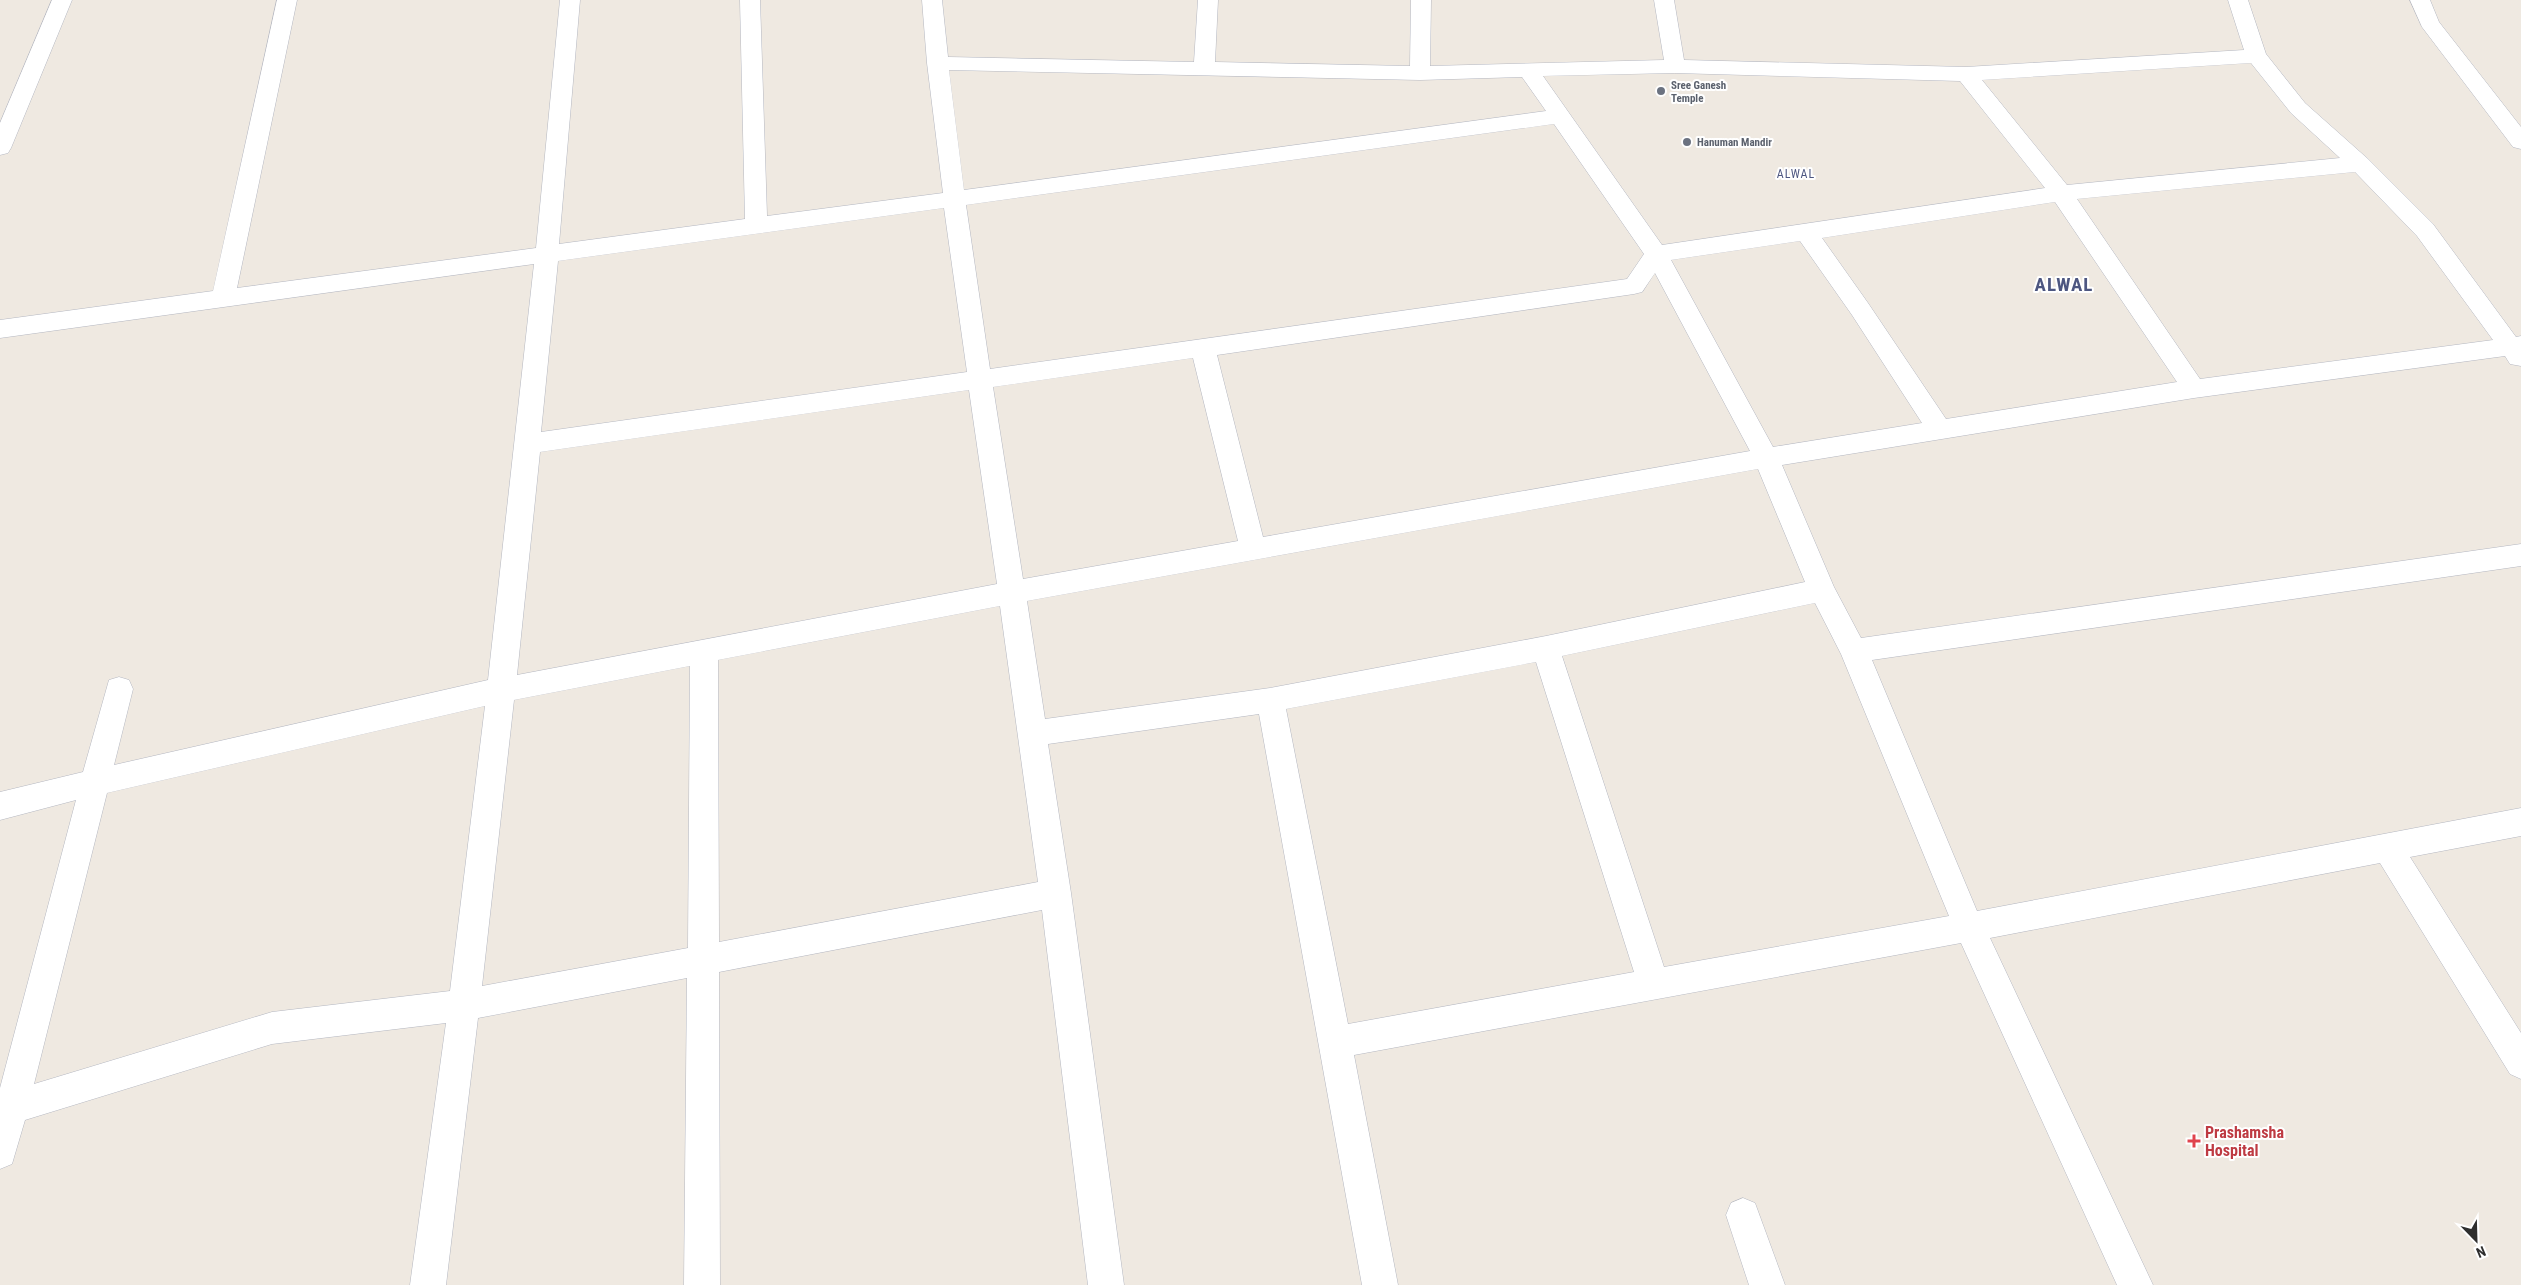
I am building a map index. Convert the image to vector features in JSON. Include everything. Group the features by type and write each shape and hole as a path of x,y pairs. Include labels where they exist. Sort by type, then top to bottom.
{"street":[{"path":"0,148 62,0"},
{"path":"223,299 287,0"},
{"path":"428,1285 465,1005 500,690 548,254 570,0"},
{"path":"750,0 756,226"},
{"path":"932,0 937,63 954,199 979,380 1056,893 1106,1285"},
{"path":"1204,69 1208,0"},
{"path":"1420,0 1420,73"},
{"path":"1664,0 1675,66"},
{"path":"2238,0 2256,56 2298,108 2360,164 2425,230 2518,350"},
{"path":"2420,0 2429,23 2521,142"},
{"path":"937,63 1420,73 1675,66 1966,74 2256,56"},
{"path":"1529,71 1656,254 1766,458 1822,590 1854,651 1969,927 2135,1285"},
{"path":"1966,74 2061,193 2194,390"},
{"path":"0,329 1560,116"},
{"path":"527,444 1634,286 1656,254 2061,193 2360,164"},
{"path":"1805,232 1860,310 1940,430"},
{"path":"1204,348 1253,549"},
{"path":"0,806 96,782 500,690 1012,592 1766,458 1940,430 2194,390 2518,350"},
{"path":"1854,651 2521,555"},
{"path":"1033,733 1270,700 1546,648 1822,590"},
{"path":"1546,648 1653,983"},
{"path":"702,1285 704,651"},
{"path":"0,1152 6,1109 96,782 119,689"},
{"path":"1270,700 1336,1042 1380,1285"},
{"path":"1336,1042 1969,927 2521,822"},
{"path":"2387,848 2521,1063"},
{"path":"6,1109 272,1028 465,1005 1056,893"},
{"path":"1743,1215 1767,1285"}],"place":[{"name":"Sree Ganesh Temple","path":"1661,91"},
{"name":"Hanuman Mandir","path":"1687,142"},
{"name":"Prashamsha Hospital","path":"2194,1141"}],"district":[{"name":"ALWAL","path":"1796,174"},
{"name":"ALWAL","path":"2064,284"}]}
